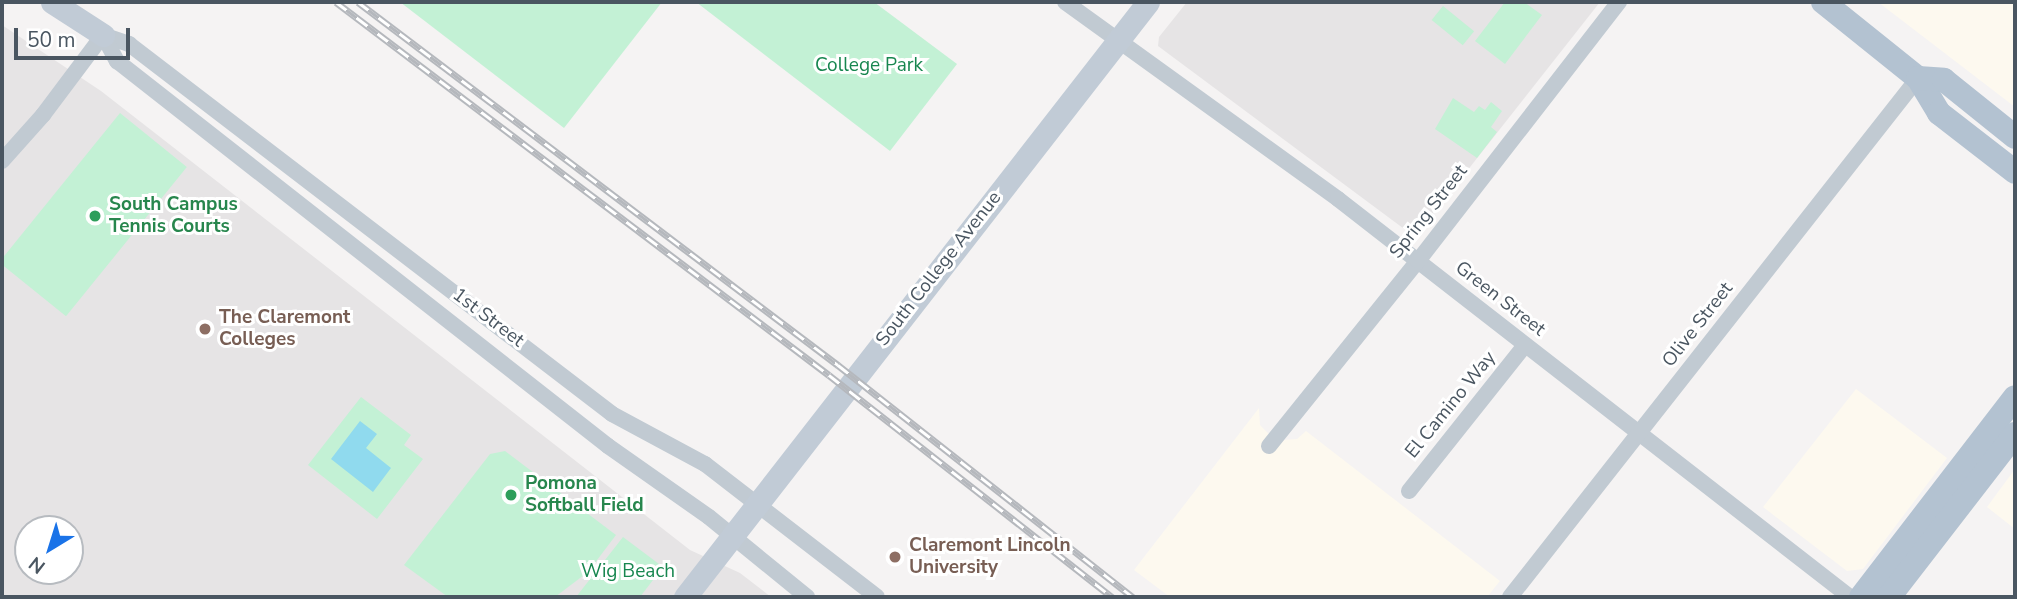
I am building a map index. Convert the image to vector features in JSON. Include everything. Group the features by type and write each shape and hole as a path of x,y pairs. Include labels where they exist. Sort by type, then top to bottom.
{"main road":[{"path":"1823,2 1918,78 1939,113 2015,172"},
{"path":"1918,78 1944,80 2015,137"},
{"path":"1861,597 2015,397"},
{"path":"1889,597 2015,434"}],"street":[{"name":"1st Street","path":"52,2 103,35 130,44 612,414 705,464 877,597"},
{"name":"Green Street","path":"1065,2 1338,199 1850,597"},
{"name":"South College Avenue","path":"685,597 1148,2"},
{"name":"Spring Street","path":"1269,446 1418,261 1619,2"},
{"name":"1st Street","path":"103,35 117,61 608,446 709,517 807,597"},
{"path":"2,161 43,115 103,35"},
{"name":"Olive Street","path":"1510,597 1918,78"},
{"name":"El Camino Way","path":"1409,491 1525,345"}],"shaded area":[{"path":"1187,2 1600,2 1415,237 1158,46 1159,37"},
{"path":"1878,2 2015,2 2015,107"},
{"name":"The Claremont Colleges","path":"2,25 101,91 690,550 740,573 771,597 2,597"},
{"path":"1856,389 1947,458 1863,569 1847,571 1763,507"},
{"path":"1259,408 1260,425 1271,436 1283,440 1297,439 1306,431 1500,581 1487,597 1170,597 1134,570"},
{"path":"2015,469 2015,529 1987,507"}],"green space":[{"path":"400,2 662,2 564,128"},
{"name":"College Park","path":"696,2 874,2 957,64 890,151"},
{"path":"1505,2 1524,2 1542,15 1505,64 1475,41"},
{"path":"1443,6 1474,31 1463,45 1432,20"},
{"path":"1453,98 1474,112 1479,106 1485,110 1491,102 1502,111 1491,127 1497,132 1477,158 1435,129"},
{"name":"South Campus Tennis Courts","path":"120,113 187,167 66,316 2,265 2,259"},
{"path":"361,397 411,435 404,445 423,459 377,519 308,465"},
{"name":"Pomona Softball Field","path":"505,451 616,535 588,572 555,597 448,597 404,565 490,454"},
{"name":"Wig Beach","path":"623,537 663,567 640,597 576,597"}],"water":[{"path":"360,421 377,434 366,448 391,468 373,492 331,459"}],"railway":[{"path":"336,2 829,375 1112,597"},
{"path":"358,2 838,365 1133,597"}],"place":[{"name":"South Campus Tennis Courts","path":"95,216"},
{"name":"The Claremont Colleges","path":"205,329"},
{"name":"Pomona Softball Field","path":"511,495"},
{"name":"Claremont Lincoln University","path":"895,557"}]}
